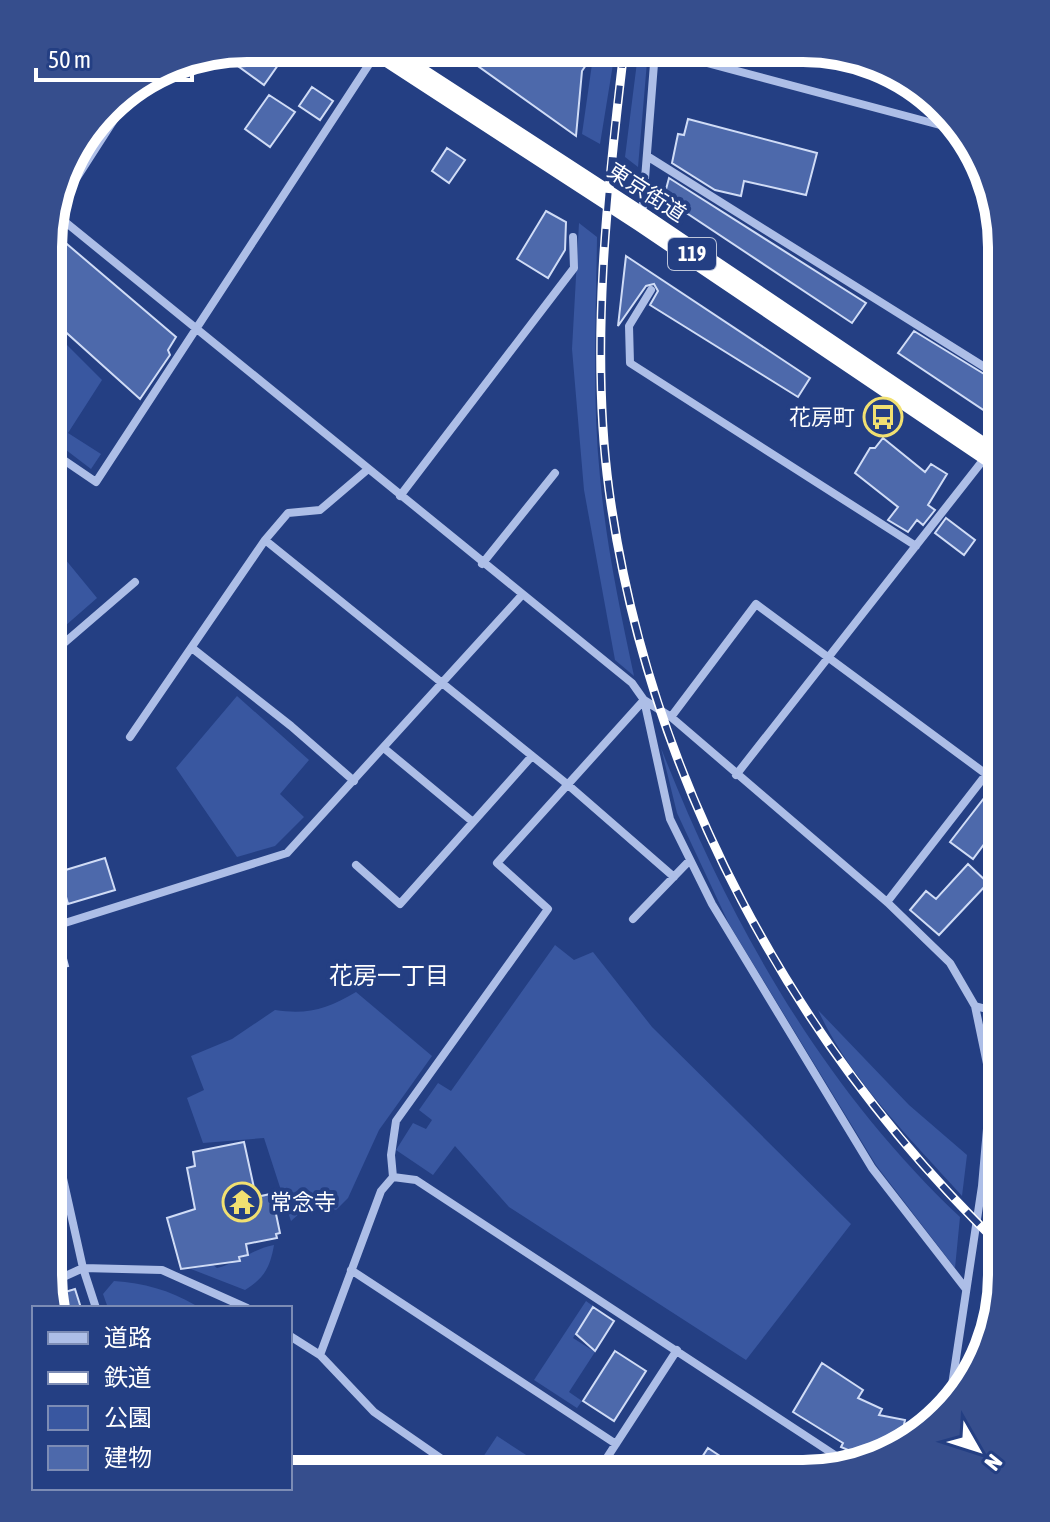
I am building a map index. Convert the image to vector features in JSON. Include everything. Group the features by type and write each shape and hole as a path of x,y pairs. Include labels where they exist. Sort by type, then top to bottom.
{"highway":[{"name":"東京街道","path":"399,62 988,445"}],"street":[{"path":"62,459 96,482 370,62"},
{"path":"642,220 654,62"},
{"path":"703,62 943,126"},
{"path":"75,180 116,116"},
{"path":"647,156 988,369"},
{"path":"64,221 482,564 632,683 644,700 671,717 887,902 950,963 975,1006 988,1069"},
{"path":"400,496 574,268 573,237"},
{"path":"651,290 629,326 630,363 916,546"},
{"path":"736,775 916,546 988,462"},
{"path":"130,737 265,540 288,513 320,510 367,470"},
{"path":"482,564 555,473"},
{"path":"265,540 567,784 674,877"},
{"path":"62,645 135,582"},
{"path":"62,924 287,853 444,685 522,595"},
{"path":"671,717 756,604 986,774"},
{"path":"192,648 291,726 354,781"},
{"path":"320,1355 381,1191 393,1177 391,1155 396,1121 548,909 497,863 644,700"},
{"path":"644,700 670,819 690,860 765,996 872,1168 966,1289"},
{"path":"385,749 473,822"},
{"path":"356,865 400,904 532,756"},
{"path":"887,902 988,772"},
{"path":"633,919 690,860"},
{"path":"975,1006 988,1009"},
{"path":"952,1384 982,1186 988,1117"},
{"path":"62,1174 83,1268 95,1306"},
{"path":"393,1177 416,1180 837,1456"},
{"path":"62,1278 83,1268 162,1270 243,1306"},
{"path":"351,1270 616,1444"},
{"path":"292,1337 320,1355 374,1412 442,1460"},
{"path":"606,1460 677,1350"}],"green space":[{"path":"592,62 613,62 600,144 582,134"},
{"path":"637,62 647,62 638,167 625,157"},
{"path":"579,223 597,237 595,387 600,477 610,552 634,676 615,660 584,490 572,349"},
{"path":"62,340 102,380 68,433 101,454 91,469 62,447"},
{"path":"62,555 97,598 62,629"},
{"path":"237,696 309,760 280,794 304,817 275,846 237,857 176,768"},
{"path":"661,748 717,877 785,999 823,1058 865,1114 960,1217 955,1268 876,1165 729,924 677,813"},
{"path":"555,945 574,960 593,952 652,1027 851,1224 746,1360 509,1207 455,1146 433,1175 396,1150 413,1123 426,1129 432,1120 419,1110 438,1083 451,1091"},
{"path":"356,992 432,1056 379,1130 348,1198 336,1210 312,1202 291,1221 264,1138 203,1143 187,1098 204,1090 191,1056 232,1039 275,1010 297,1012 317,1009"},
{"path":"818,1010 909,1105 967,1155 962,1196 864,1085 831,1036"},
{"path":"274,1245 265,1272 245,1290 191,1269 225,1266"},
{"path":"114,1281 136,1283 176,1295 195,1305 107,1306 103,1294"},
{"path":"586,1301 593,1306 573,1338 595,1352 569,1392 582,1401 577,1408 534,1380"},
{"path":"497,1436 534,1460 481,1460"}],"building":[{"path":"280,62 264,85 234,63"},
{"path":"472,62 588,62 582,71 576,136"},
{"path":"312,87 333,101 320,120 299,106"},
{"path":"269,95 295,112 270,147 245,129"},
{"path":"688,119 817,153 806,195 744,181 741,196 715,190 672,163 678,134 684,135"},
{"path":"447,148 465,160 449,183 432,171"},
{"path":"669,178 866,303 852,323 685,212 688,208 665,193"},
{"path":"546,211 566,222 565,250 548,278 517,259"},
{"path":"63,240 176,337 168,350 170,355 140,399 62,329"},
{"path":"626,256 810,378 798,397 650,305 658,291 654,284 646,286 618,326"},
{"path":"914,331 988,376 988,406 985,411 898,353"},
{"path":"883,438 925,472 931,464 947,474 928,505 935,510 923,525 917,520 908,532 888,520 898,507 855,473 870,448 875,448"},
{"path":"946,518 975,540 964,555 935,533"},
{"path":"988,793 988,839 973,859 950,842"},
{"path":"105,858 115,890 68,904 62,871"},
{"path":"968,864 988,883 939,935 910,910 926,891 936,899"},
{"path":"62,943 68,966 62,968"},
{"name":"常念寺","path":"244,1142 256,1197 280,1192 284,1212 276,1214 280,1233 276,1234 277,1238 246,1244 248,1255 239,1257 240,1261 181,1269 167,1218 195,1209 187,1168 195,1166 193,1152"},
{"path":"75,1289 80,1306 65,1306 63,1293"},
{"path":"593,1307 614,1321 595,1351 576,1334"},
{"path":"615,1351 646,1371 614,1421 583,1401"},
{"path":"822,1363 863,1390 858,1398 882,1409 879,1415 905,1420 903,1431 854,1453 841,1447 843,1443 793,1412"},
{"path":"708,1448 726,1460 700,1460"}],"railway":[{"path":"623,62 603,270 603,436 609,490 629,597 658,702 696,803 742,902 797,996 858,1085 927,1169 988,1232"}],"place":[{"name":"花房町","path":"883,417"},
{"name":"常念寺","path":"242,1202"}],"district":[{"name":"花房一丁目","path":"389,976"}]}
